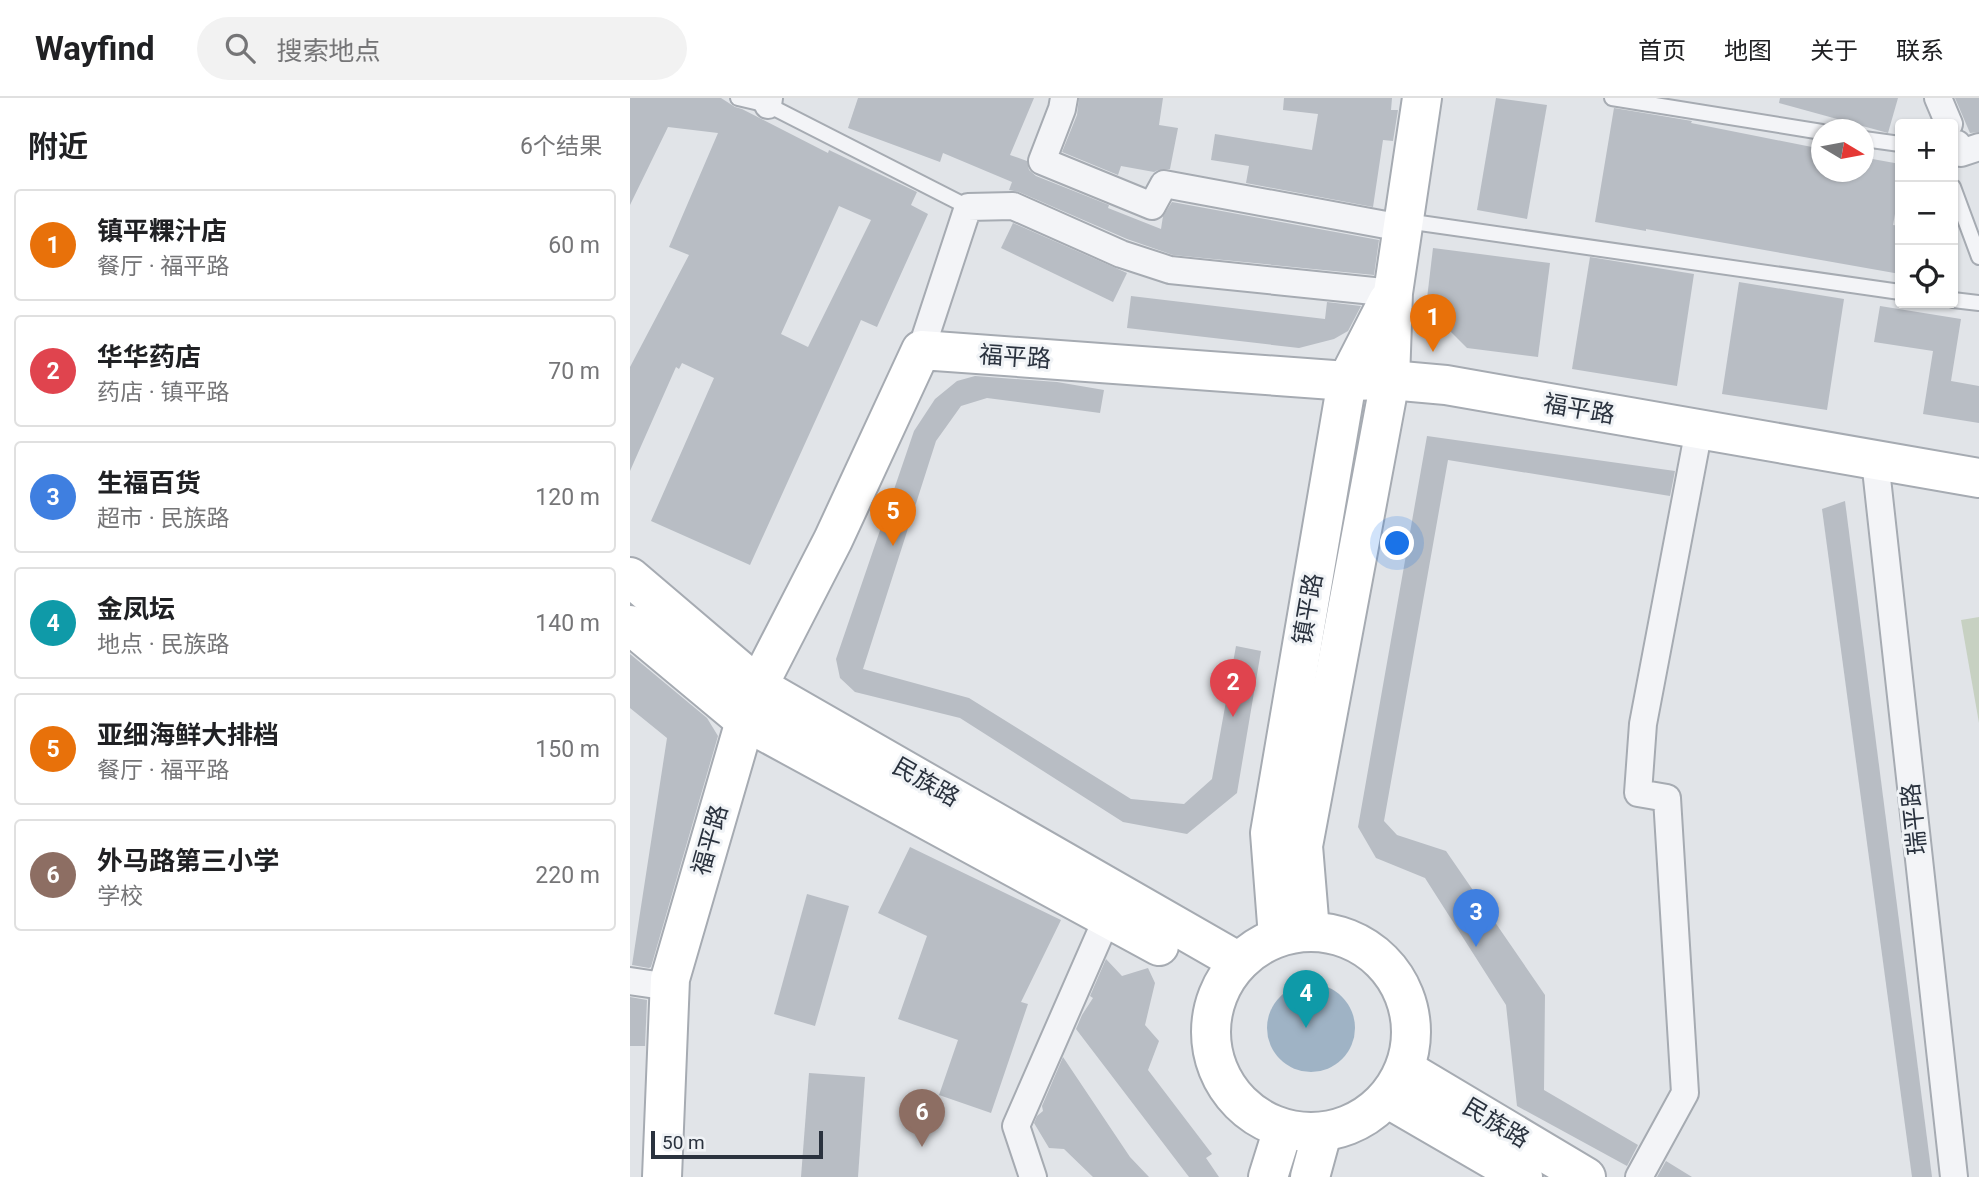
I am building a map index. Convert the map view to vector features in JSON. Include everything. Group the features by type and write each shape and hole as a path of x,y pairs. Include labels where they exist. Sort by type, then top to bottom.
{"street":[{"path":"1064,98 1042,161 1152,206 1164,184 1386,225 1404,221"},
{"name":"镇平路","path":"1294,934 1303,846 1390,380 1393,293 1422,98"},
{"path":"1938,98 1948,119"},
{"path":"920,350 968,207 1013,206 1121,254 1170,270 1393,293"},
{"name":"镇平路","path":"1294,934 1270,833 1347,381 1393,293"},
{"name":"福平路","path":"662,1177 670,979 751,703 833,540 920,350 1347,381 1390,380 1446,385 1979,478"},
{"path":"1639,1177 1685,1093 1667,799 1638,793 1643,724 1699,429"},
{"name":"瑞平路","path":"1875,460 1954,1177"},
{"name":"民族路","path":"630,577 751,703 1232,972"},
{"name":"民族路","path":"630,625 751,703 1107,918 1232,972"},
{"path":"1033,1177 1016,1126 1107,918"},
{"path":"1294,934 1342,936 1371,951 1394,974 1408,1004 1412,1037 1396,1084 1369,1115 1346,1127 1322,1133 1283,1129 1256,1116 1233,1096 1218,1069 1211,1040 1213,1010 1232,972 1257,947 1294,934"},
{"path":"630,981 670,987"},
{"name":"民族路","path":"1396,1084 1523,1177"},
{"name":"民族路","path":"1396,1084 1586,1177"},
{"path":"1268,1177 1283,1129"},
{"path":"1310,1177 1322,1133"}],"lane":[{"path":"738,98 768,101 968,207"},
{"path":"1612,98 1811,130"},
{"path":"1874,140 1895,143"},
{"path":"1958,200 1979,257"},
{"path":"1404,221 1895,291"},
{"path":"1958,301 1979,303"}],"green space":[{"path":"1979,617 1979,723 1961,620"}],"water":[{"path":"1311,984 1328,988 1342,997 1351,1011 1355,1028 1351,1045 1342,1059 1328,1068 1311,1072 1294,1068 1280,1059 1271,1045 1267,1028 1271,1011 1280,997 1294,988"}],"building":[{"path":"630,98 721,98 828,153 829,150 917,192 911,205 928,214 877,327 861,320 750,565 651,521 714,378 682,363 679,369 676,367 630,471 630,367 689,255 669,247 718,133 668,127 630,205","holes":["839,206 871,220 808,347 781,334"]},
{"path":"858,98 1034,98 1010,155 1027,161 1029,170 1036,176 1161,229 1163,216 1172,202 1379,240 1374,275 1173,255 1009,190 1012,182 943,153 940,162 848,128"},
{"path":"1079,98 1163,98 1159,125 1178,128 1170,169 1154,172 1121,166 1118,175 1062,152 1077,115"},
{"path":"1284,98 1392,98 1391,110 1398,110 1393,141 1383,140 1373,207 1246,183 1249,166 1211,160 1215,134 1312,150 1318,114 1283,110"},
{"path":"1496,98 1547,105 1527,219 1477,210"},
{"path":"1780,98 1898,98 1888,133 1874,129 1874,119 1837,119 1779,103"},
{"path":"1955,98 1979,98 1979,132 1970,133"},
{"path":"1614,108 1692,121 1691,123 1811,147 1811,182 1874,182 1874,159 1895,163 1895,273 1595,222"},
{"path":"1013,223 1127,273 1113,302 1001,248"},
{"path":"1433,248 1550,263 1538,357 1467,348 1426,307"},
{"path":"1590,257 1694,274 1677,386 1572,369"},
{"path":"1739,282 1844,299 1827,410 1722,394"},
{"path":"1131,296 1325,319 1327,302 1361,306 1348,331 1334,339 1299,348 1127,328"},
{"path":"1880,306 1961,319 1951,381 1979,386 1979,423 1923,414 1933,351 1874,342"},
{"path":"975,376 1057,382 1104,390 1100,413 987,398 961,406 936,441 863,669 969,698 1131,799 1184,804 1212,779 1236,646 1261,651 1237,793 1187,834 1123,822 960,718 855,692 840,678 836,659 914,431 935,399 957,381"},
{"path":"1427,436 1675,471 1670,496 1448,460 1384,821 1397,835 1446,851 1545,995 1544,1090 1638,1145 1627,1166 1517,1106 1506,1005 1425,878 1376,858 1358,827"},
{"path":"1845,501 1932,1177 1912,1177 1822,509"},
{"path":"630,654 707,718 718,736 649,968 632,965 667,738 630,708"},
{"path":"910,847 1061,920 1021,1002 1028,1004 991,1113 939,1095 958,1040 898,1019 927,936 878,913"},
{"path":"807,894 849,906 815,1026 774,1014"},
{"path":"1106,959 1122,976 1148,968 1155,983 1145,1025 1159,1041 1148,1070 1212,1154 1206,1158 1219,1177 1189,1177 1076,1029 1093,998 1090,996"},
{"path":"630,997 647,1000 645,1046 630,1046"},
{"path":"1063,1057 1130,1157 1149,1177 1093,1177 1064,1149 1049,1148 1034,1123 1043,1111 1042,1106"},
{"path":"809,1073 865,1077 858,1177 801,1177"},
{"path":"1666,1161 1692,1177 1657,1177"}],"place":[{"name":"镇平粿汁店","path":"1433,352"},
{"name":"亚细海鲜大排档","path":"893,546"},
{"name":"华华药店","path":"1233,717"},
{"name":"生福百货","path":"1476,947"},
{"name":"金凤坛","path":"1306,1028"},
{"name":"外马路第三小学","path":"922,1147"}]}
